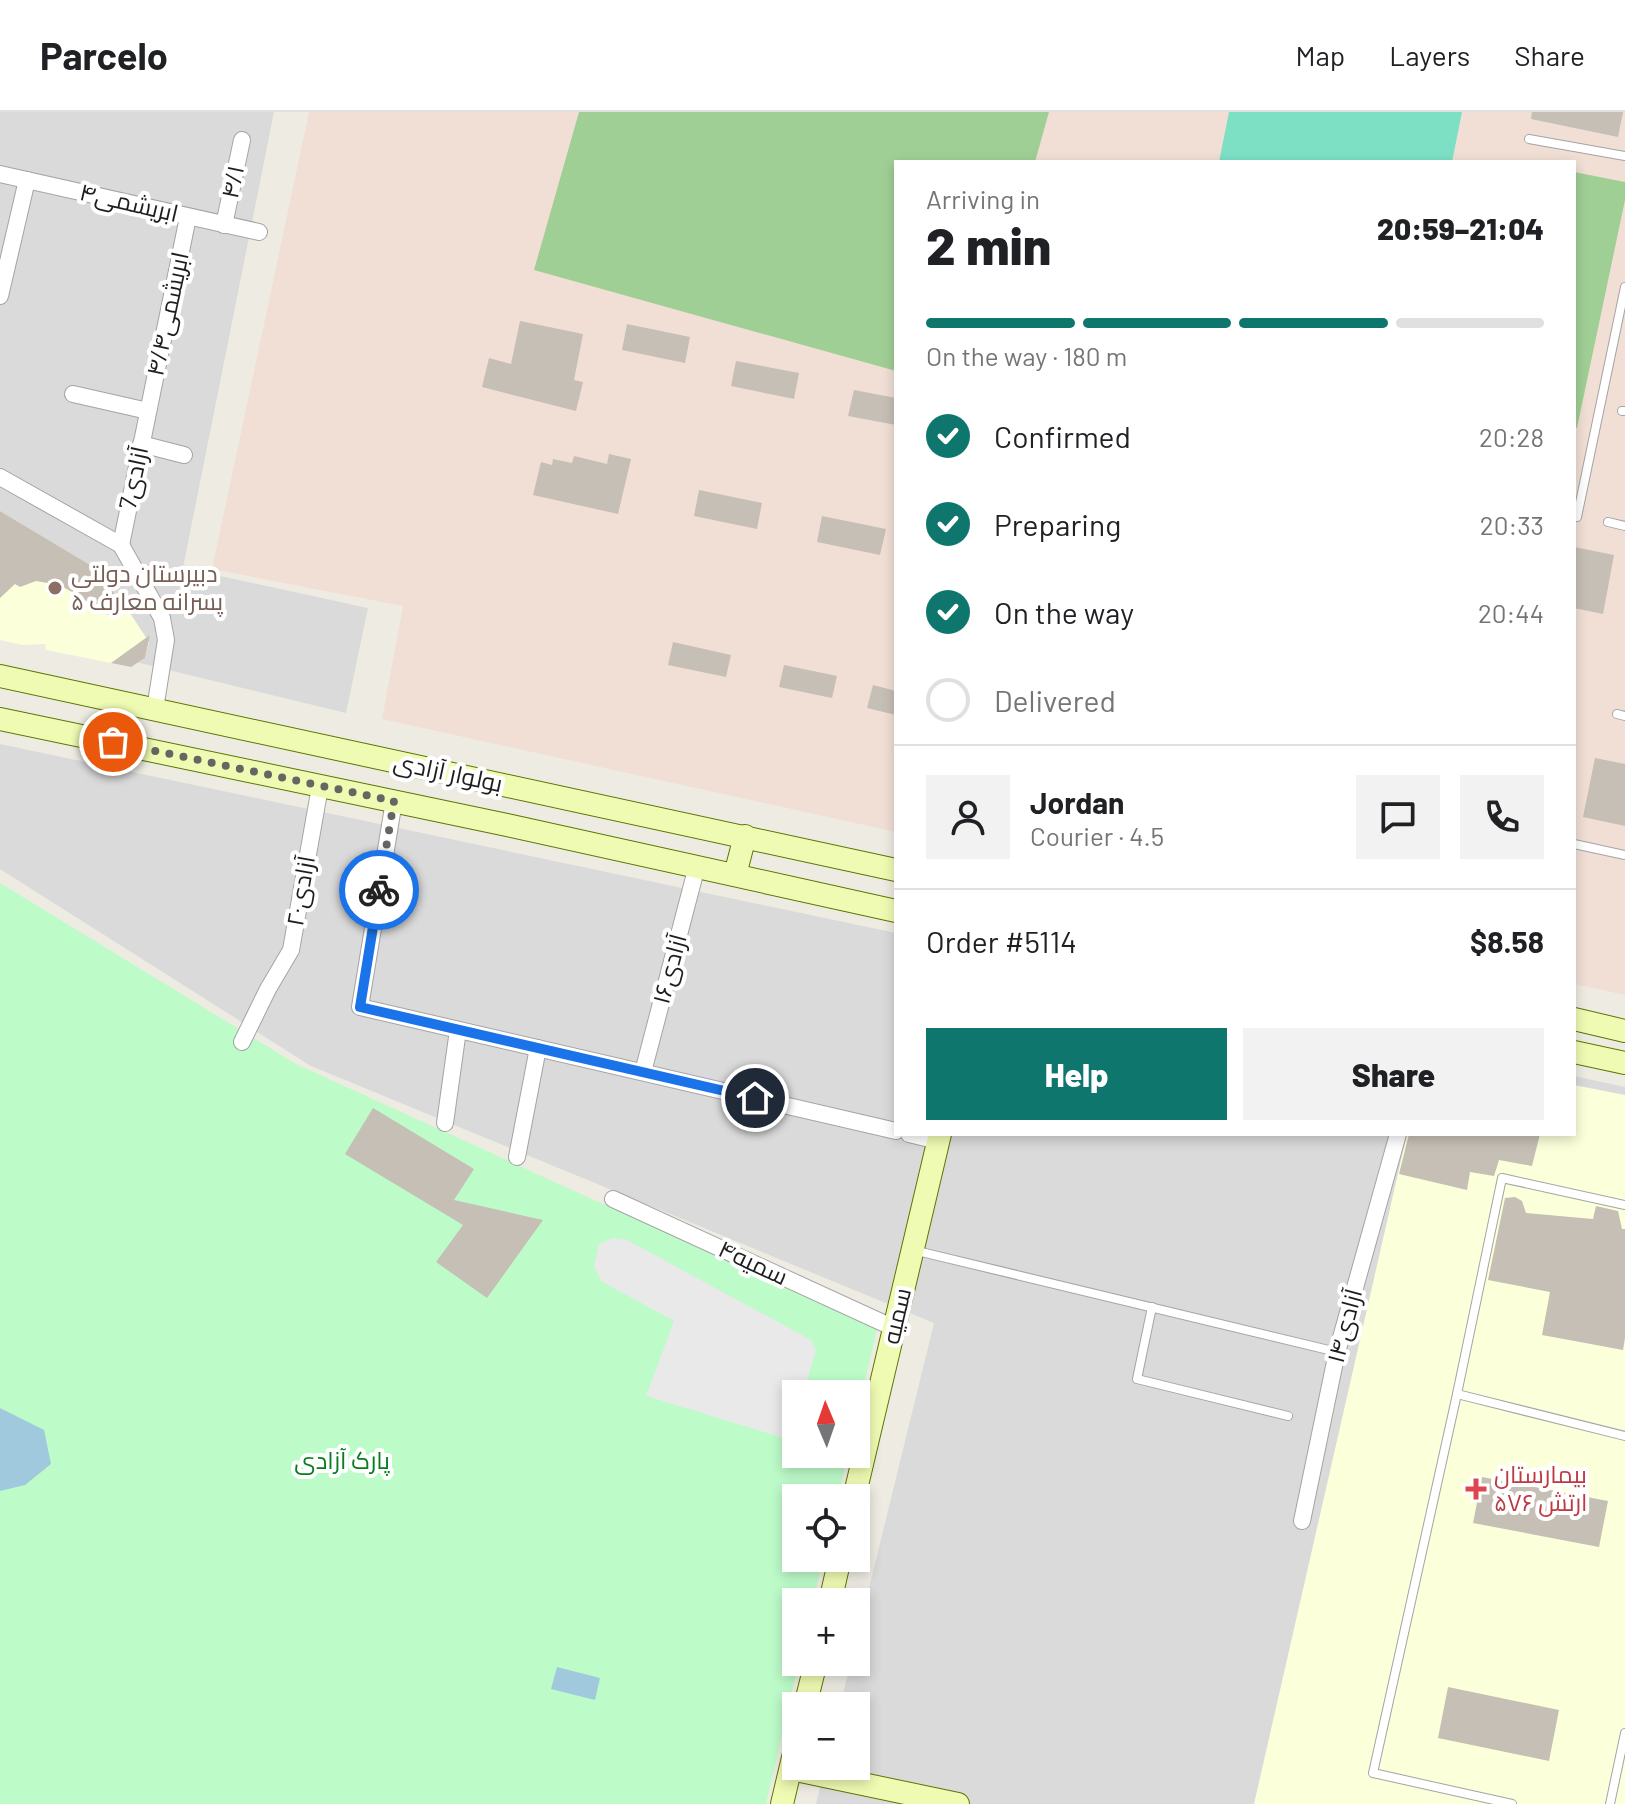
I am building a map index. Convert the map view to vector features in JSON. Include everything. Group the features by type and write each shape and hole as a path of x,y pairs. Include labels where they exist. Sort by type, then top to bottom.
{"main road":[{"name":"بولوار آزادی","path":"0,676 894,870"},
{"name":"بولوار آزادی","path":"0,719 894,911"},
{"path":"735,875 745,836"},
{"path":"1576,1019 1625,1031"},
{"path":"1576,1052 1625,1063"},
{"name":"سمیه","path":"857,1484 939,1137"},
{"path":"782,1804 788,1780"},
{"path":"843,1780 958,1804"}],"street":[{"name":"۴/۱","path":"224,225 242,140"},
{"name":"ابریشمی۴","path":"0,174 259,232"},
{"path":"0,296 27,180"},
{"name":"ابریشمی۴/۴","path":"148,411 188,217"},
{"path":"73,394 148,411"},
{"name":"7آزادی","path":"121,545 148,411"},
{"path":"141,444 184,455"},
{"path":"0,477 121,545 162,618 166,640 155,709"},
{"name":"آزادی۲۰","path":"242,1042 291,950 320,787"},
{"path":"394,801 360,1007 894,1131"},
{"name":"آزادی۱۶","path":"643,1072 697,866"},
{"path":"445,1123 458,1030"},
{"path":"517,1157 538,1048"},
{"name":"آزادی۱۴","path":"1302,1521 1337,1352 1397,1136"},
{"name":"سمیه۴","path":"613,1199 894,1328"}],"lane":[{"path":"1529,139 1625,156"},
{"path":"1577,517 1625,287"},
{"path":"1608,522 1625,526"},
{"path":"1576,844 1625,855"},
{"path":"1512,1804 1373,1773 1502,1178 1625,1205"},
{"path":"912,1249 1337,1352"},
{"path":"1152,1307 1137,1379 1288,1416"},
{"path":"1457,1394 1625,1436"},
{"path":"1610,1804 1625,1733"}],"shaded area":[{"path":"0,112 274,112 183,568 368,608 346,713 0,629"},
{"path":"309,112 1625,112 1625,995 1576,984 1576,160 894,160 894,832 382,719 403,606 212,569"},
{"name":"دبیرستان دولتی پسرانه معارف ۵","path":"0,511 92,566 149,642 145,658 131,667 46,650 45,644 23,645 0,640"},
{"path":"0,744 894,933 894,1136 1576,1136 1576,1076 1625,1087 1625,1804 816,1804 822,1780 870,1780 870,1692 844,1692 848,1676 870,1676 869,1588 934,1323 311,1066 0,869"},
{"name":"بیمارستان ۵۷۶ ارتش","path":"1576,1085 1625,1095 1625,1804 1254,1804 1407,1136 1576,1136"},
{"path":"613,1238 627,1240 811,1340 816,1350 807,1380 782,1380 782,1438 646,1396 674,1321 601,1281 594,1266 599,1244"}],"green space":[{"path":"579,112 1049,112 1036,160 894,160 894,370 534,270"},
{"path":"1229,112 1462,112 1452,160 1219,160"},
{"path":"1576,172 1625,182 1625,200 1577,428"},
{"name":"پارک آزادی","path":"0,883 296,1064 877,1329 865,1380 782,1380 782,1468 845,1468 841,1484 782,1484 782,1572 820,1572 816,1588 782,1588 782,1676 796,1676 792,1692 782,1692 782,1735 766,1804 0,1804"}],"water":[{"path":"0,1408 44,1430 51,1464 25,1485 0,1491"},
{"path":"557,1667 600,1678 595,1700 551,1689"}],"building":[{"path":"1532,112 1623,112 1618,137 1531,119"},
{"path":"520,321 583,334 574,380 583,382 576,411 482,387 489,358 511,364"},
{"path":"627,324 690,337 685,363 622,350"},
{"path":"736,361 799,373 794,399 731,386"},
{"path":"854,390 894,398 894,425 848,416"},
{"path":"609,454 631,459 618,514 533,495 541,462 552,465 553,459 572,463 574,456 607,464"},
{"path":"699,490 762,503 757,529 694,516"},
{"path":"0,511 92,566 128,610 116,615 104,614 59,585 36,581 20,587 15,584 0,598"},
{"path":"822,516 886,529 880,555 817,542"},
{"path":"1576,547 1614,555 1603,614 1576,608"},
{"path":"150,635 145,658 131,667 111,663"},
{"path":"673,642 731,655 726,677 668,665"},
{"path":"784,665 837,676 832,698 779,687"},
{"path":"873,685 894,690 894,715 867,708"},
{"path":"1595,758 1625,764 1625,826 1583,817"},
{"path":"373,1108 474,1169 454,1200 543,1220 487,1298 436,1262 463,1225 345,1154"},
{"path":"1408,1136 1540,1136 1532,1166 1499,1160 1494,1176 1470,1172 1467,1190 1399,1174"},
{"path":"1515,1197 1522,1201 1526,1213 1593,1219 1596,1206 1618,1211 1622,1229 1625,1229 1623,1350 1542,1335 1550,1292 1488,1280 1505,1198"},
{"path":"1482,1477 1608,1501 1599,1547 1473,1523"},
{"path":"1448,1687 1559,1710 1549,1761 1438,1738"}],"way so far":[{"path":"113,742 394,801 379,890"}],"place":[{"name":"دبیرستان دولتی پسرانه معارف ۵","path":"55,588"},
{"name":"بیمارستان ۵۷۶ ارتش","path":"1476,1489"}],"route":[{"path":"379,890 360,1007 755,1098"}]}
